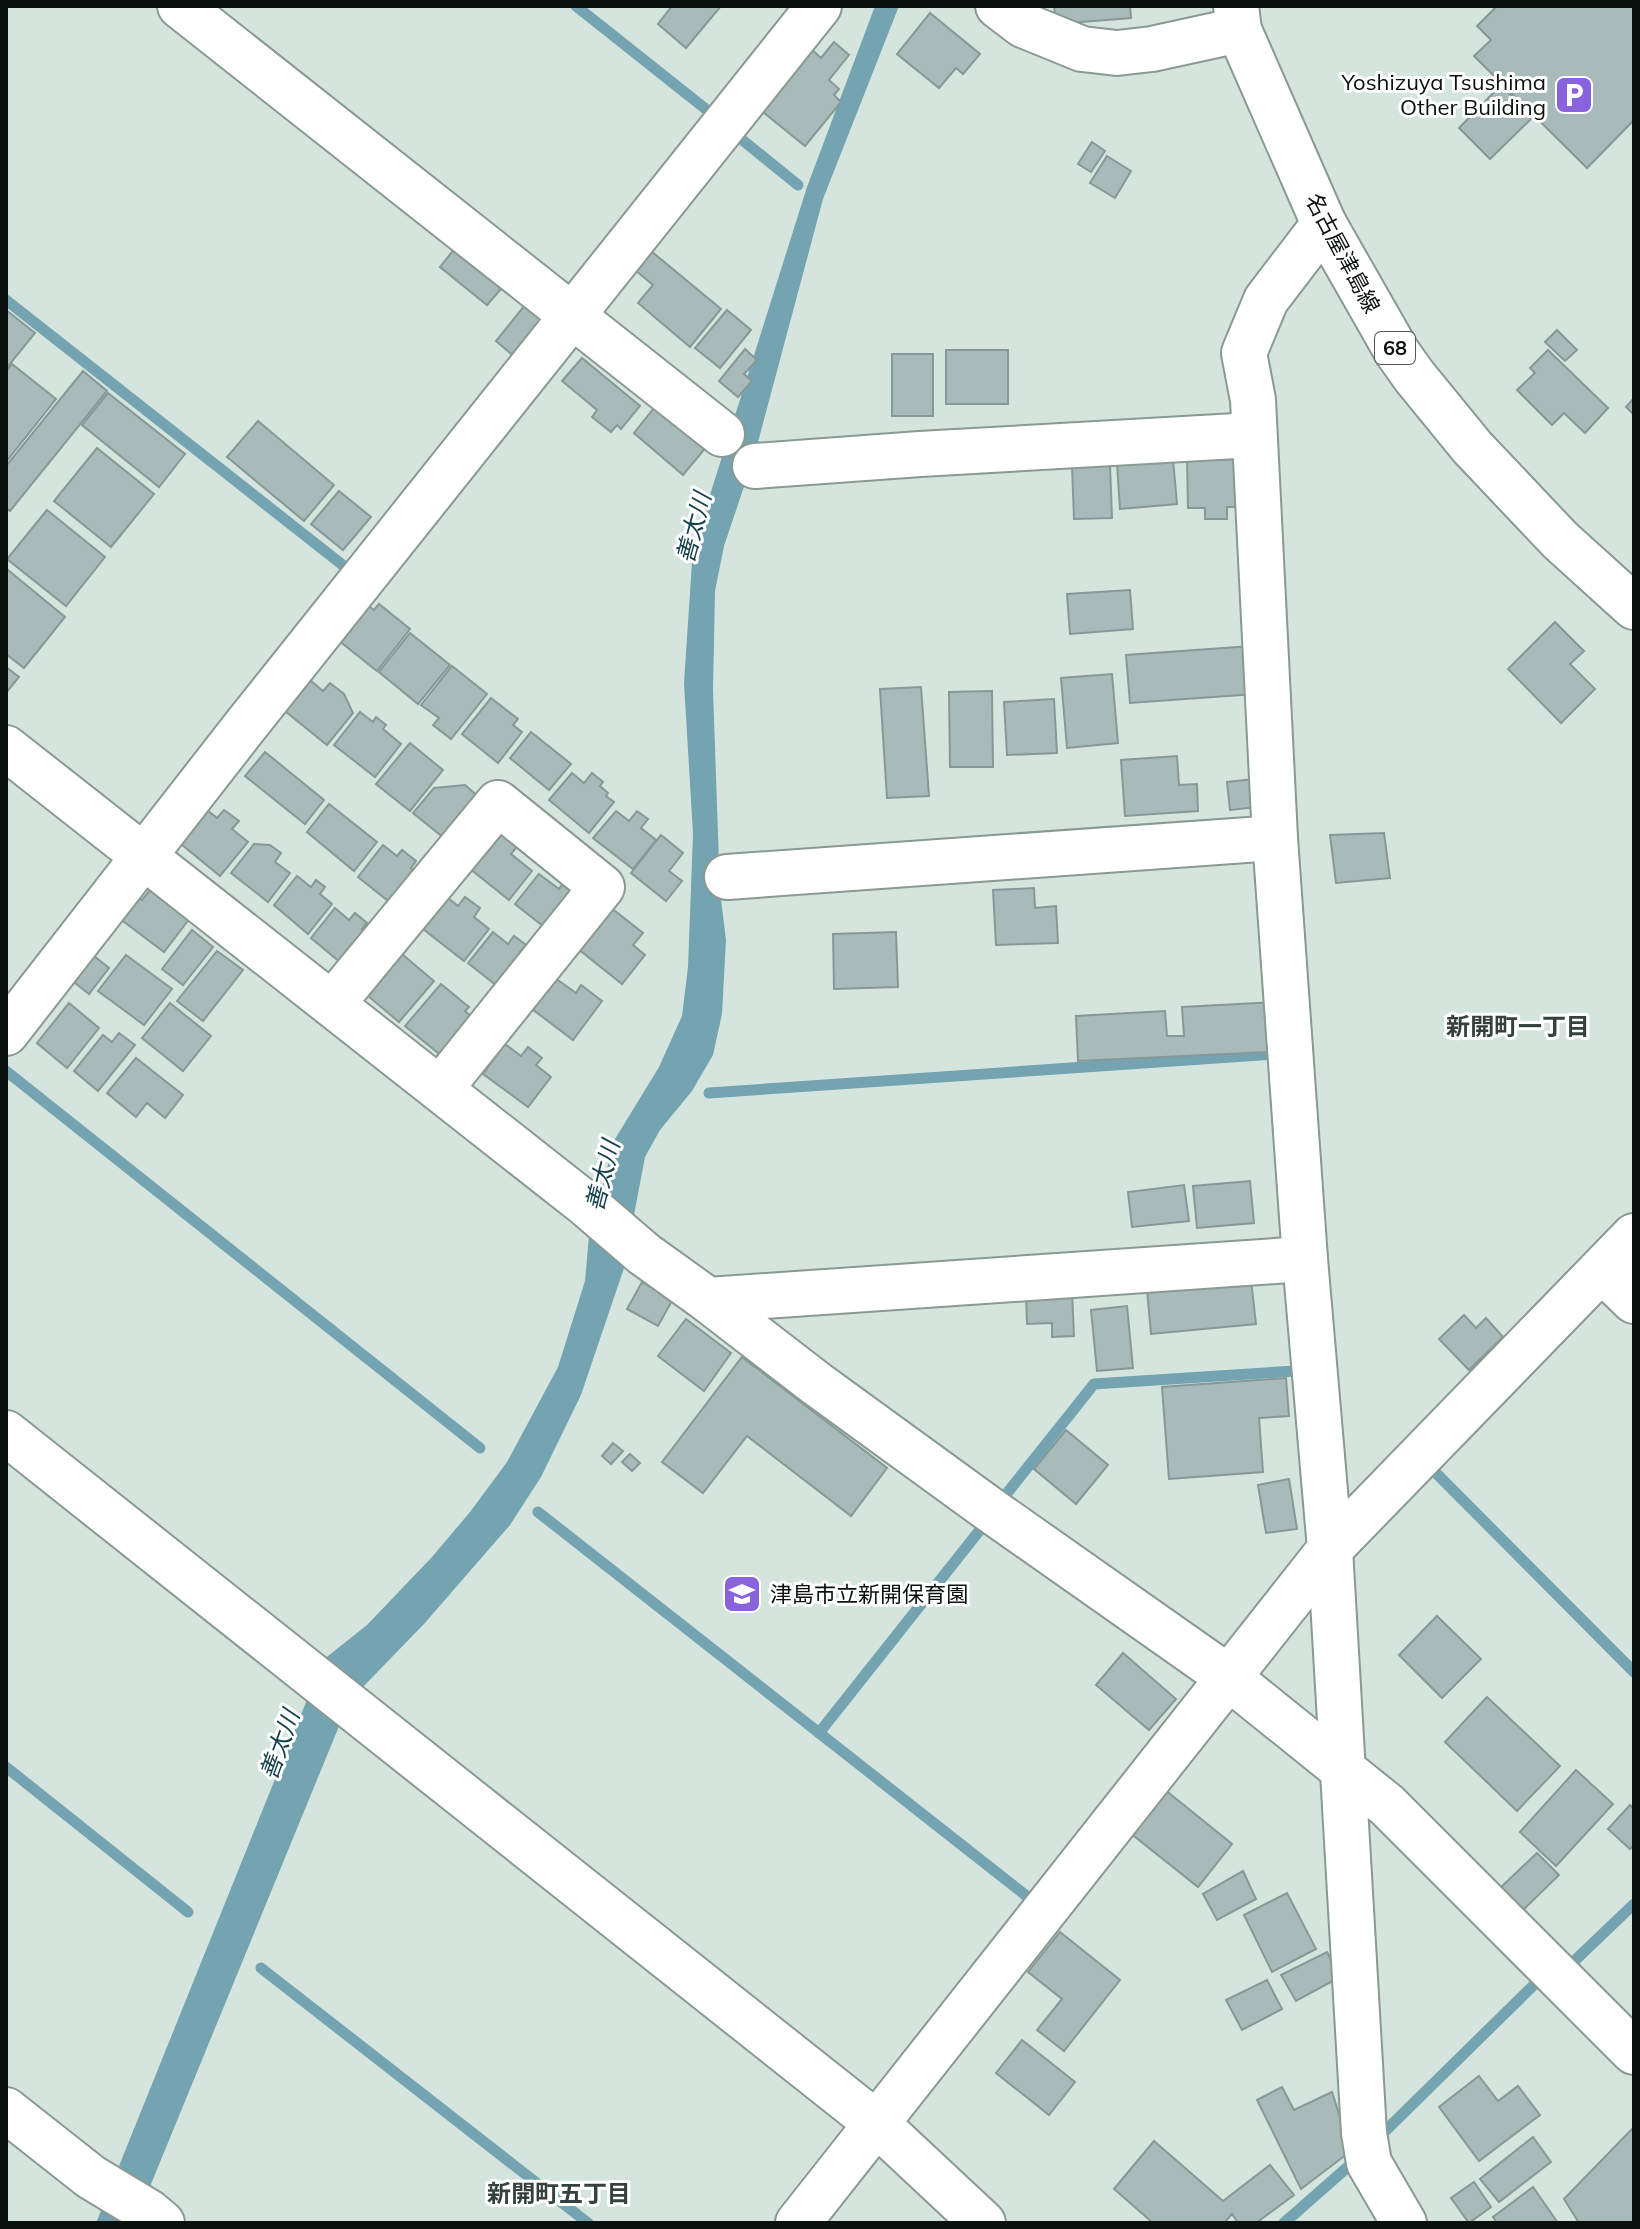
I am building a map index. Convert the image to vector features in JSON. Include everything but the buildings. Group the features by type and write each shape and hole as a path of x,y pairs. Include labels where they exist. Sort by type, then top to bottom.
{"street":[{"path":"180,6 722,434"},
{"path":"6,1033 246,725 819,6"},
{"path":"998,6 1023,25 1082,49 1117,53 1152,49 1238,18"},
{"name":"名古屋津島線","path":"1238,18 1324,224 1397,352 1472,447 1560,540 1634,607"},
{"path":"1324,224 1266,300 1244,353 1253,400 1275,838 1305,1259 1330,1549 1366,2148 1404,2223"},
{"path":"755,466 1254,435"},
{"path":"6,748 587,1205 644,1254 952,1482 1228,1677 1342,1768 1387,1805 1634,2052"},
{"path":"332,1004 498,803 602,887 440,1089"},
{"path":"727,877 1275,838"},
{"path":"798,2223 1330,1549 1634,1236"},
{"path":"708,1300 1305,1259"},
{"path":"1602,1270 1634,1301"},
{"path":"6,1433 876,2123 983,2223"},
{"path":"6,2110 91,2177 156,2218"}],"water":[{"path":"875,6 899,6 823,199 754,457 724,546 715,591 713,690 720,891 726,940 722,1014 713,1055 692,1091 660,1130 645,1157 624,1268 581,1395 541,1477 510,1525 424,1624 359,1691 342,1719 135,2223 96,2223 323,1660 367,1625 470,1512 507,1462 558,1367 585,1281 589,1235 615,1139 659,1067 682,1016 688,967 693,834 684,683 692,562 703,517 807,187"}],"waterway":[{"path":"576,6 717,118"},
{"path":"735,134 798,185"},
{"path":"6,300 354,574"},
{"path":"709,1093 1274,1054"},
{"path":"6,1071 480,1448"},
{"path":"1004,1497 1094,1384 1295,1371"},
{"path":"1429,1466 1634,1672"},
{"path":"538,1512 1033,1901"},
{"path":"819,1733 987,1521"},
{"path":"6,1767 188,1912"},
{"path":"1564,1968 1634,1904"},
{"path":"261,1968 588,2223"},
{"path":"1376,2140 1544,1975"},
{"path":"1284,2223 1358,2158"}],"place":[{"name":"Yoshizuya Tsushima Other Building","path":"1574,95"},
{"name":"津島市立新開保育園","path":"742,1594"}],"district":[{"name":"新開町一丁目","path":"1518,1027"},
{"name":"新開町五丁目","path":"559,2194"}],"water label":[{"name":"善太川","path":"694,528"},
{"name":"善太川","path":"603,1176"},
{"name":"善太川","path":"280,1745"}]}
